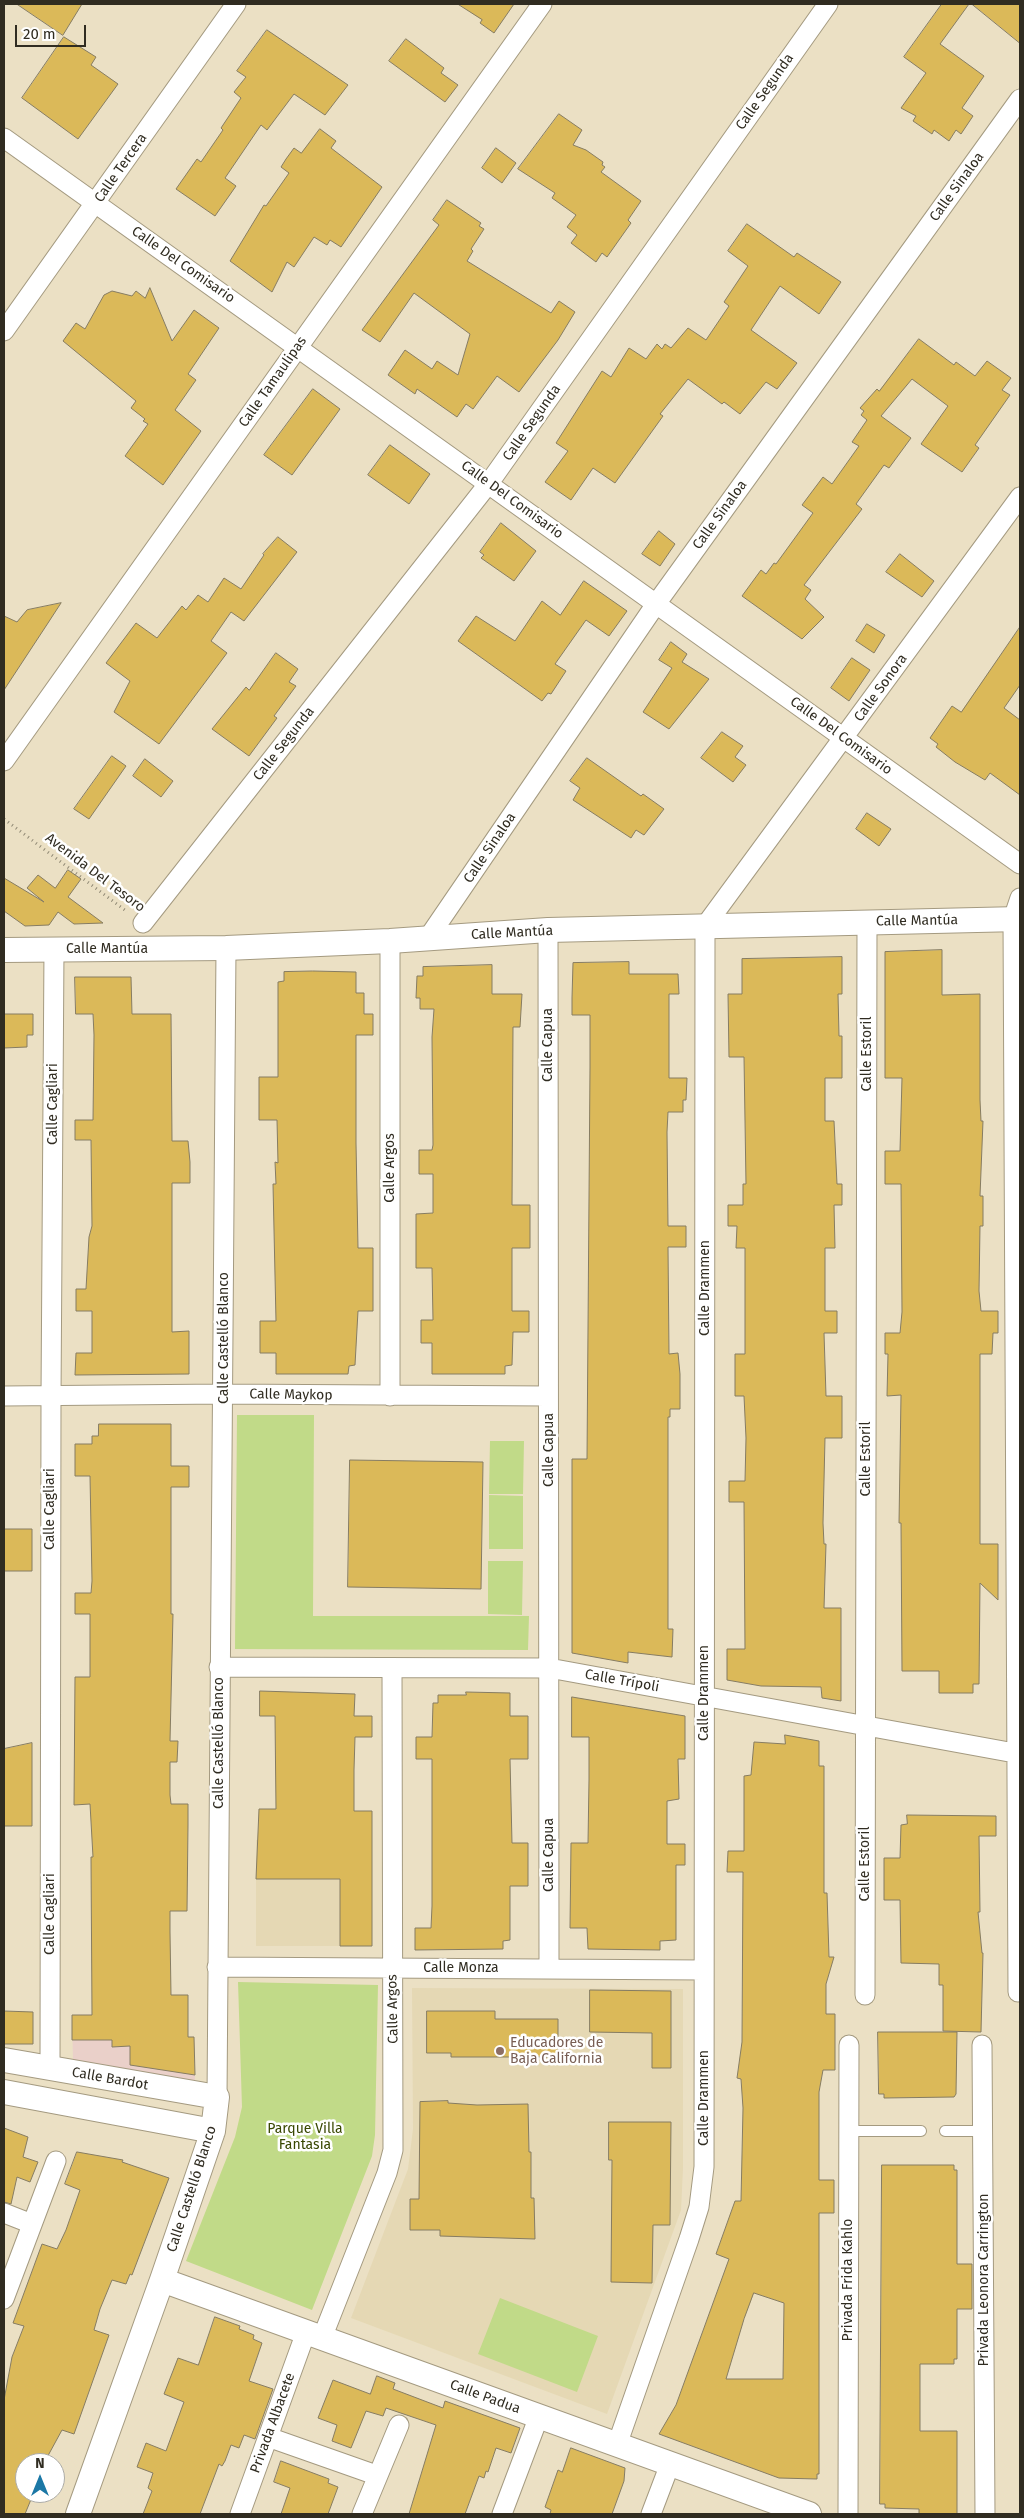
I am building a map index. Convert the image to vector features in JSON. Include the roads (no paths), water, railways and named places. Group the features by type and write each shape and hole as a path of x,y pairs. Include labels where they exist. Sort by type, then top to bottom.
{"street":[{"name":"Calle Tercera","path":"4,331 96,204 236,4"},
{"name":"Calle Tamaulipas","path":"4,761 542,4"},
{"name":"Calle Segunda","path":"143,923 489,484 828,4"},
{"name":"Calle Sinaloa","path":"428,938 656,604 1020,98"},
{"name":"Calle Del Comisario","path":"4,138 1020,864"},
{"name":"Calle Sonora","path":"705,926 845,739 1020,497"},
{"name":"Calle Mantúa","path":"4,950 226,948 390,941 548,930 867,922 1018,913"},
{"path":"1018,913 1018,1992"},
{"name":"Calle Estoril","path":"865,1995 867,922"},
{"name":"Calle Drammen","path":"617,2445 698,2207 704,2167 705,926"},
{"name":"Calle Capua","path":"548,930 549,1969"},
{"name":"Calle Argos","path":"390,941 390,1396"},
{"name":"Calle Castelló Blanco","path":"78,2514 162,2280 213,2130 217,2097 226,948"},
{"name":"Calle Cagliari","path":"50,2069 54,949"},
{"name":"Calle Maykop","path":"4,1396 224,1394 548,1396"},
{"name":"Calle Trípoli","path":"219,1667 549,1668 1018,1754"},
{"name":"Calle Argos","path":"314,2335 387,2173 393,2150 392,1668"},
{"name":"Calle Monza","path":"217,1967 704,1970"},
{"name":"Privada Frida Kahlo","path":"848,2514 849,2045"},
{"name":"Privada Leonora Carrington","path":"982,2045 985,2514"},
{"name":"Calle Bardot","path":"4,2060 217,2097"},
{"path":"4,2092 213,2130"},
{"path":"4,2298 56,2161"},
{"path":"4,2213 32,2224"},
{"name":"Calle Padua","path":"162,2280 670,2464 795,2512"},
{"name":"Privada Albacete","path":"240,2514 268,2437 314,2335"},
{"path":"502,2514 539,2416"},
{"path":"362,2514 376,2475 399,2425"},
{"path":"268,2437 376,2475"},
{"path":"652,2514 670,2464"}],"lane":[{"path":"849,2130 921,2130"},
{"path":"945,2131 983,2131"}],"place":[{"name":"Educadores de Baja California","path":"500,2051"}],"park label":[{"name":"Parque Villa Fantasia","path":"305,2138"}]}
